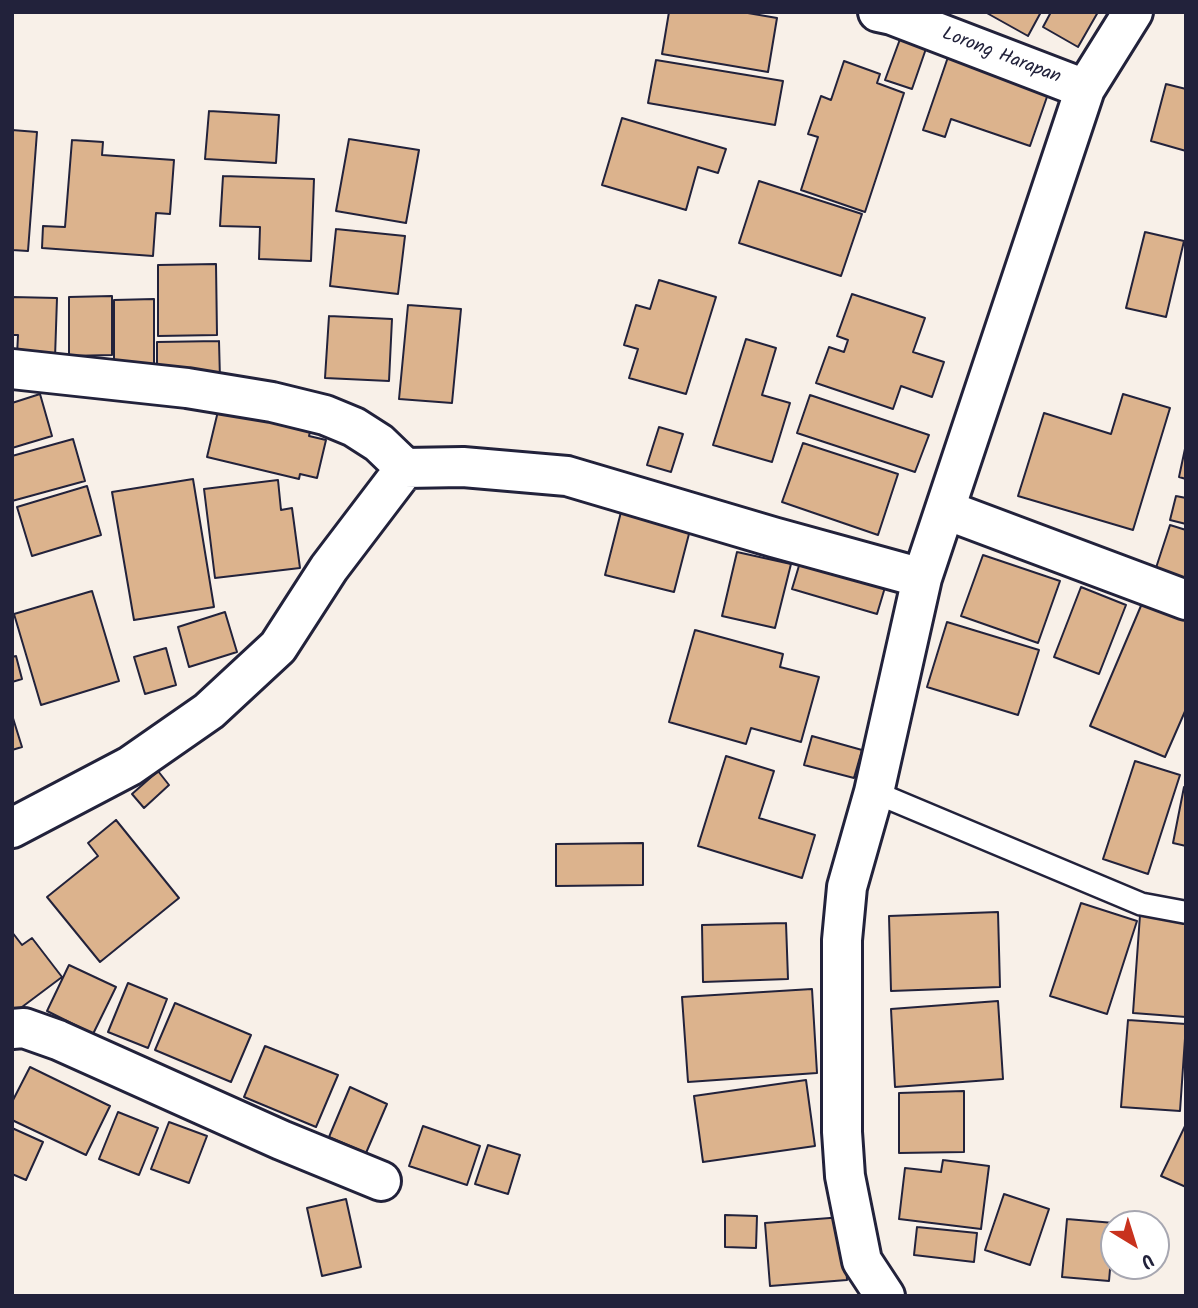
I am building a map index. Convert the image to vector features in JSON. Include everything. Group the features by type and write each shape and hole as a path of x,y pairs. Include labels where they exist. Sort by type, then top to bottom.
{"street":[{"name":"Lorong Harapan","path":"878,12 1085,89"},
{"path":"885,1296 862,1261 845,1176 842,1132 842,940 847,887 874,792 922,578 1085,89 1133,12"},
{"path":"12,369 187,388 272,402 325,415 354,427 379,443 405,468 463,467 567,476 922,578"},
{"path":"12,828 130,766 209,710 278,647 328,568 405,468"},
{"path":"946,510 1186,600"},
{"path":"12,1028 24,1028 58,1040 281,1140 381,1181"}],"lane":[{"path":"874,792 1141,904 1184,912"}],"building":[{"path":"669,12 742,12 777,18 768,72 662,54"},
{"path":"985,12 1041,12 1028,36"},
{"path":"1051,12 1098,12 1078,47 1043,27"},
{"path":"903,31 929,40 912,89 885,80"},
{"path":"948,57 1049,91 1030,146 951,119 945,137 923,130"},
{"path":"656,60 783,81 775,125 648,103"},
{"path":"844,61 880,74 877,83 904,93 865,212 801,190 818,137 808,134 821,96 831,100"},
{"path":"1166,84 1186,89 1186,151 1151,141"},
{"path":"209,111 279,115 276,163 205,159"},
{"path":"622,118 726,149 718,173 698,167 686,210 602,185"},
{"path":"12,130 37,132 28,251 12,250"},
{"path":"349,139 419,150 406,223 336,211"},
{"path":"72,140 103,142 102,155 174,160 170,214 156,213 153,256 42,248 43,226 65,227"},
{"path":"223,176 314,179 311,261 259,259 260,227 220,226"},
{"path":"759,181 862,214 841,276 739,243"},
{"path":"336,229 405,236 398,294 330,286"},
{"path":"1145,232 1184,241 1166,317 1126,308"},
{"path":"216,264 217,335 158,336 158,265"},
{"path":"659,280 716,297 686,394 629,378 638,349 624,345 636,305 650,309"},
{"path":"852,294 925,318 913,352 944,362 932,397 901,386 893,409 816,383 829,347 844,352 848,340 837,336"},
{"path":"112,296 112,355 69,356 69,297"},
{"path":"12,297 57,298 55,358 17,356 18,335 12,335"},
{"path":"154,299 154,371 114,371 114,300"},
{"path":"408,305 461,309 452,403 399,399"},
{"path":"329,316 392,319 389,381 325,378"},
{"path":"746,339 776,348 762,395 790,403 772,462 713,445"},
{"path":"219,341 220,379 157,379 157,342"},
{"path":"40,394 52,436 12,448 12,403"},
{"path":"1123,394 1170,408 1133,530 1018,496 1044,413 1111,434"},
{"path":"810,395 929,435 915,472 797,433"},
{"path":"219,407 311,428 309,436 326,440 317,478 300,474 299,479 207,457"},
{"path":"659,427 683,434 671,472 647,465"},
{"path":"73,439 85,481 12,501 12,456"},
{"path":"803,443 898,474 878,535 782,502"},
{"path":"1186,444 1186,479 1179,477"},
{"path":"193,479 214,607 134,620 112,492"},
{"path":"278,480 281,510 292,508 300,568 215,578 204,489"},
{"path":"87,486 101,535 32,556 17,507"},
{"path":"1176,496 1186,498 1186,524 1170,520"},
{"path":"621,512 690,530 674,592 605,575"},
{"path":"1170,525 1186,530 1186,584 1154,574"},
{"path":"737,552 791,564 775,628 722,616"},
{"path":"983,555 1060,581 1038,643 961,616"},
{"path":"801,559 886,584 877,614 792,589"},
{"path":"1081,587 1126,605 1099,674 1054,657"},
{"path":"92,591 119,681 41,705 14,614"},
{"path":"1146,594 1186,610 1186,709 1165,757 1090,726"},
{"path":"225,612 237,652 189,667 178,627"},
{"path":"947,622 1039,650 1018,715 927,687"},
{"path":"695,630 783,654 780,667 819,677 801,742 751,728 746,744 669,722"},
{"path":"166,648 176,685 145,694 134,657"},
{"path":"16,656 22,679 12,682 12,657"},
{"path":"12,715 22,747 12,750"},
{"path":"812,736 862,750 854,778 804,765"},
{"path":"726,756 774,771 759,818 815,835 802,878 698,846"},
{"path":"1135,761 1180,775 1148,874 1103,859"},
{"path":"158,771 169,785 144,808 132,794"},
{"path":"1184,787 1186,788 1186,846 1173,843"},
{"path":"116,820 179,898 100,962 47,897 98,856 88,843"},
{"path":"643,843 643,885 556,886 556,844"},
{"path":"1081,903 1137,921 1107,1014 1050,996"},
{"path":"998,912 1000,987 891,991 889,916"},
{"path":"1140,915 1186,918 1186,1017 1133,1013"},
{"path":"786,923 788,979 703,982 702,925"},
{"path":"12,932 22,945 32,938 62,977 14,1013 12,1010"},
{"path":"69,965 116,987 93,1034 47,1011"},
{"path":"128,983 167,999 148,1048 108,1032"},
{"path":"812,989 817,1073 688,1082 682,997"},
{"path":"998,1001 1003,1079 895,1087 891,1009"},
{"path":"175,1003 251,1035 231,1082 155,1050"},
{"path":"1128,1020 1186,1024 1180,1111 1121,1107"},
{"path":"265,1046 338,1075 316,1127 244,1097"},
{"path":"30,1067 110,1106 86,1155 12,1120 12,1102"},
{"path":"806,1080 815,1146 703,1162 694,1096"},
{"path":"350,1087 387,1104 366,1153 329,1137"},
{"path":"964,1091 964,1152 899,1153 899,1093"},
{"path":"118,1112 158,1128 139,1175 99,1159"},
{"path":"169,1122 207,1136 189,1183 151,1169"},
{"path":"1186,1124 1186,1187 1161,1176"},
{"path":"423,1126 480,1146 467,1185 409,1166"},
{"path":"12,1128 43,1142 26,1180 12,1174"},
{"path":"488,1145 520,1155 508,1194 475,1184"},
{"path":"943,1160 989,1166 981,1229 899,1219 905,1168 941,1172"},
{"path":"1004,1194 1049,1209 1030,1265 985,1250"},
{"path":"346,1199 361,1267 322,1276 307,1208"},
{"path":"725,1215 757,1216 756,1248 725,1247"},
{"path":"843,1217 847,1280 770,1286 765,1223"},
{"path":"1067,1219 1100,1222 1100,1280 1109,1281 1062,1277"},
{"path":"917,1227 977,1233 974,1262 914,1255"}]}
